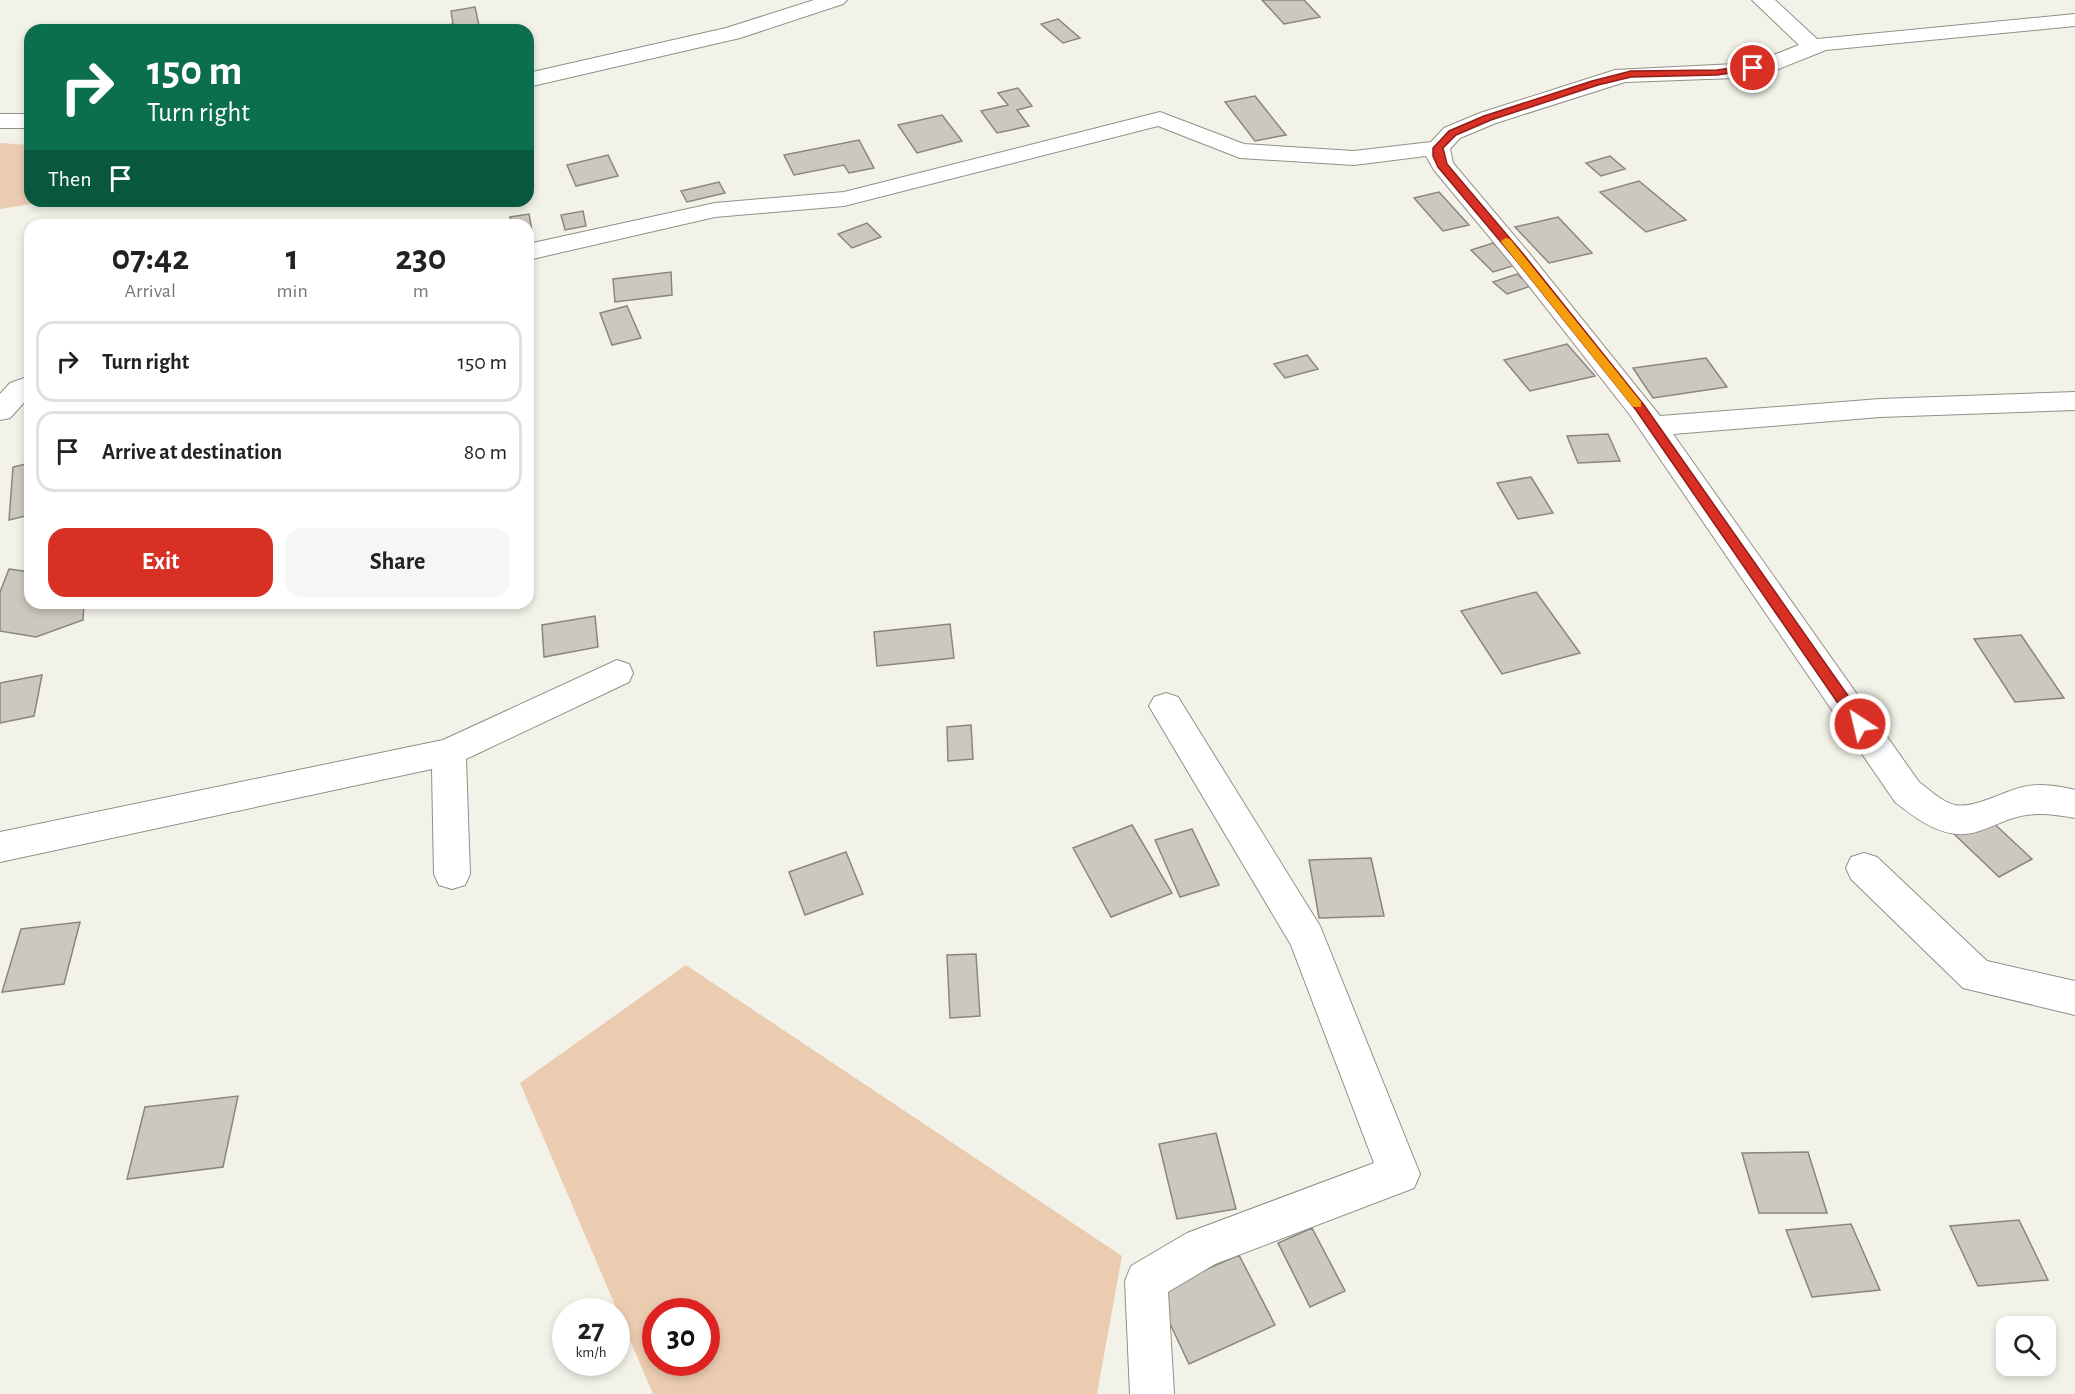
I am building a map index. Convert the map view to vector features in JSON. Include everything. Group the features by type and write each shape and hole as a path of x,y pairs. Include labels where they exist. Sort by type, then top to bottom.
{"street":[{"path":"534,79 732,33 836,0"},
{"path":"1763,0 1813,47"},
{"path":"534,251 715,210 844,199 1160,118 1240,151 1354,158 1438,148 1452,133 1488,118 1623,75 1735,71 1781,61 1813,47 2075,20"},
{"path":"0,121 24,121"},
{"path":"1438,148 1438,156 1442,165 1520,258 1652,426 1907,792 1933,811 1958,820 1981,817 2002,807 2036,797 2054,798 2075,804"},
{"path":"0,411 24,388"},
{"path":"1652,426 1880,408 2075,400"},
{"path":"0,847 449,752 617,673"},
{"path":"1152,1394 1146,1281 1202,1248 1399,1174 1307,938 1166,706"},
{"path":"449,752 452,874"},
{"path":"1864,868 1976,976 2075,998"}],"shaded area":[{"path":"0,143 24,145 24,205 0,209"},
{"path":"686,965 1122,1256 1097,1394 653,1394 645,1376 720,1376 720,1298 642,1298 642,1368 630,1340 630,1298 612,1298 520,1083"}],"building":[{"path":"1262,0 1304,0 1320,17 1284,24"},
{"path":"475,7 479,24 453,24 451,11"},
{"path":"1058,19 1080,38 1063,43 1041,24"},
{"path":"1018,88 1032,106 1017,110 1029,126 997,133 981,111 1008,105 998,93"},
{"path":"1255,96 1286,135 1255,141 1225,102"},
{"path":"942,115 962,141 917,153 898,125"},
{"path":"859,140 874,168 849,173 844,165 794,175 784,155"},
{"path":"608,155 618,176 576,186 567,165"},
{"path":"1610,156 1625,169 1601,176 1586,163"},
{"path":"1639,181 1686,220 1646,232 1600,192"},
{"path":"719,182 725,193 687,202 681,191"},
{"path":"1439,192 1469,225 1443,231 1414,198"},
{"path":"583,211 586,226 565,230 561,215"},
{"path":"529,214 530,219 510,219 510,217"},
{"path":"1558,217 1592,253 1549,263 1515,227"},
{"path":"867,223 881,237 852,248 838,234"},
{"path":"1493,243 1516,265 1493,272 1471,250"},
{"path":"671,272 672,295 615,302 613,279"},
{"path":"1517,274 1531,286 1507,294 1493,282"},
{"path":"627,306 641,338 612,345 600,313"},
{"path":"1567,344 1595,376 1530,391 1504,360"},
{"path":"1307,355 1318,369 1285,378 1274,364"},
{"path":"1706,358 1727,387 1653,398 1633,368"},
{"path":"1608,434 1620,461 1578,463 1567,436"},
{"path":"24,464 24,516 9,520 13,467"},
{"path":"1531,477 1553,513 1518,519 1497,483"},
{"path":"9,569 24,571 24,609 84,609 83,620 36,637 0,631 0,592"},
{"path":"1536,592 1580,653 1502,674 1461,611"},
{"path":"595,616 598,647 544,657 542,625"},
{"path":"950,624 954,658 877,666 874,632"},
{"path":"2021,635 2064,698 2015,702 1974,639"},
{"path":"42,675 34,716 0,723 0,683"},
{"path":"971,725 973,759 948,761 947,727"},
{"path":"1987,817 2032,859 1999,877 1954,834"},
{"path":"1132,825 1172,893 1111,917 1073,848"},
{"path":"1192,829 1219,885 1180,897 1155,840"},
{"path":"846,852 863,894 805,915 789,872"},
{"path":"1371,858 1384,916 1319,918 1309,860"},
{"path":"80,922 64,984 2,992 21,929"},
{"path":"976,954 980,1016 950,1018 947,955"},
{"path":"238,1096 223,1167 127,1179 145,1107"},
{"path":"1216,1133 1236,1209 1177,1219 1159,1144"},
{"path":"1808,1152 1827,1213 1759,1213 1742,1153"},
{"path":"2019,1220 2048,1280 1978,1286 1950,1226"},
{"path":"1851,1224 1880,1290 1812,1297 1786,1230"},
{"path":"1312,1228 1345,1291 1310,1307 1278,1243"},
{"path":"1239,1255 1275,1325 1189,1364 1155,1292"}],"slow traffic":[{"path":"1506,241 1637,404"}],"route":[{"path":"1753,68 1717,72 1623,75 1488,118 1452,133 1438,148 1438,156 1442,165 1640,408 1860,724"}]}
